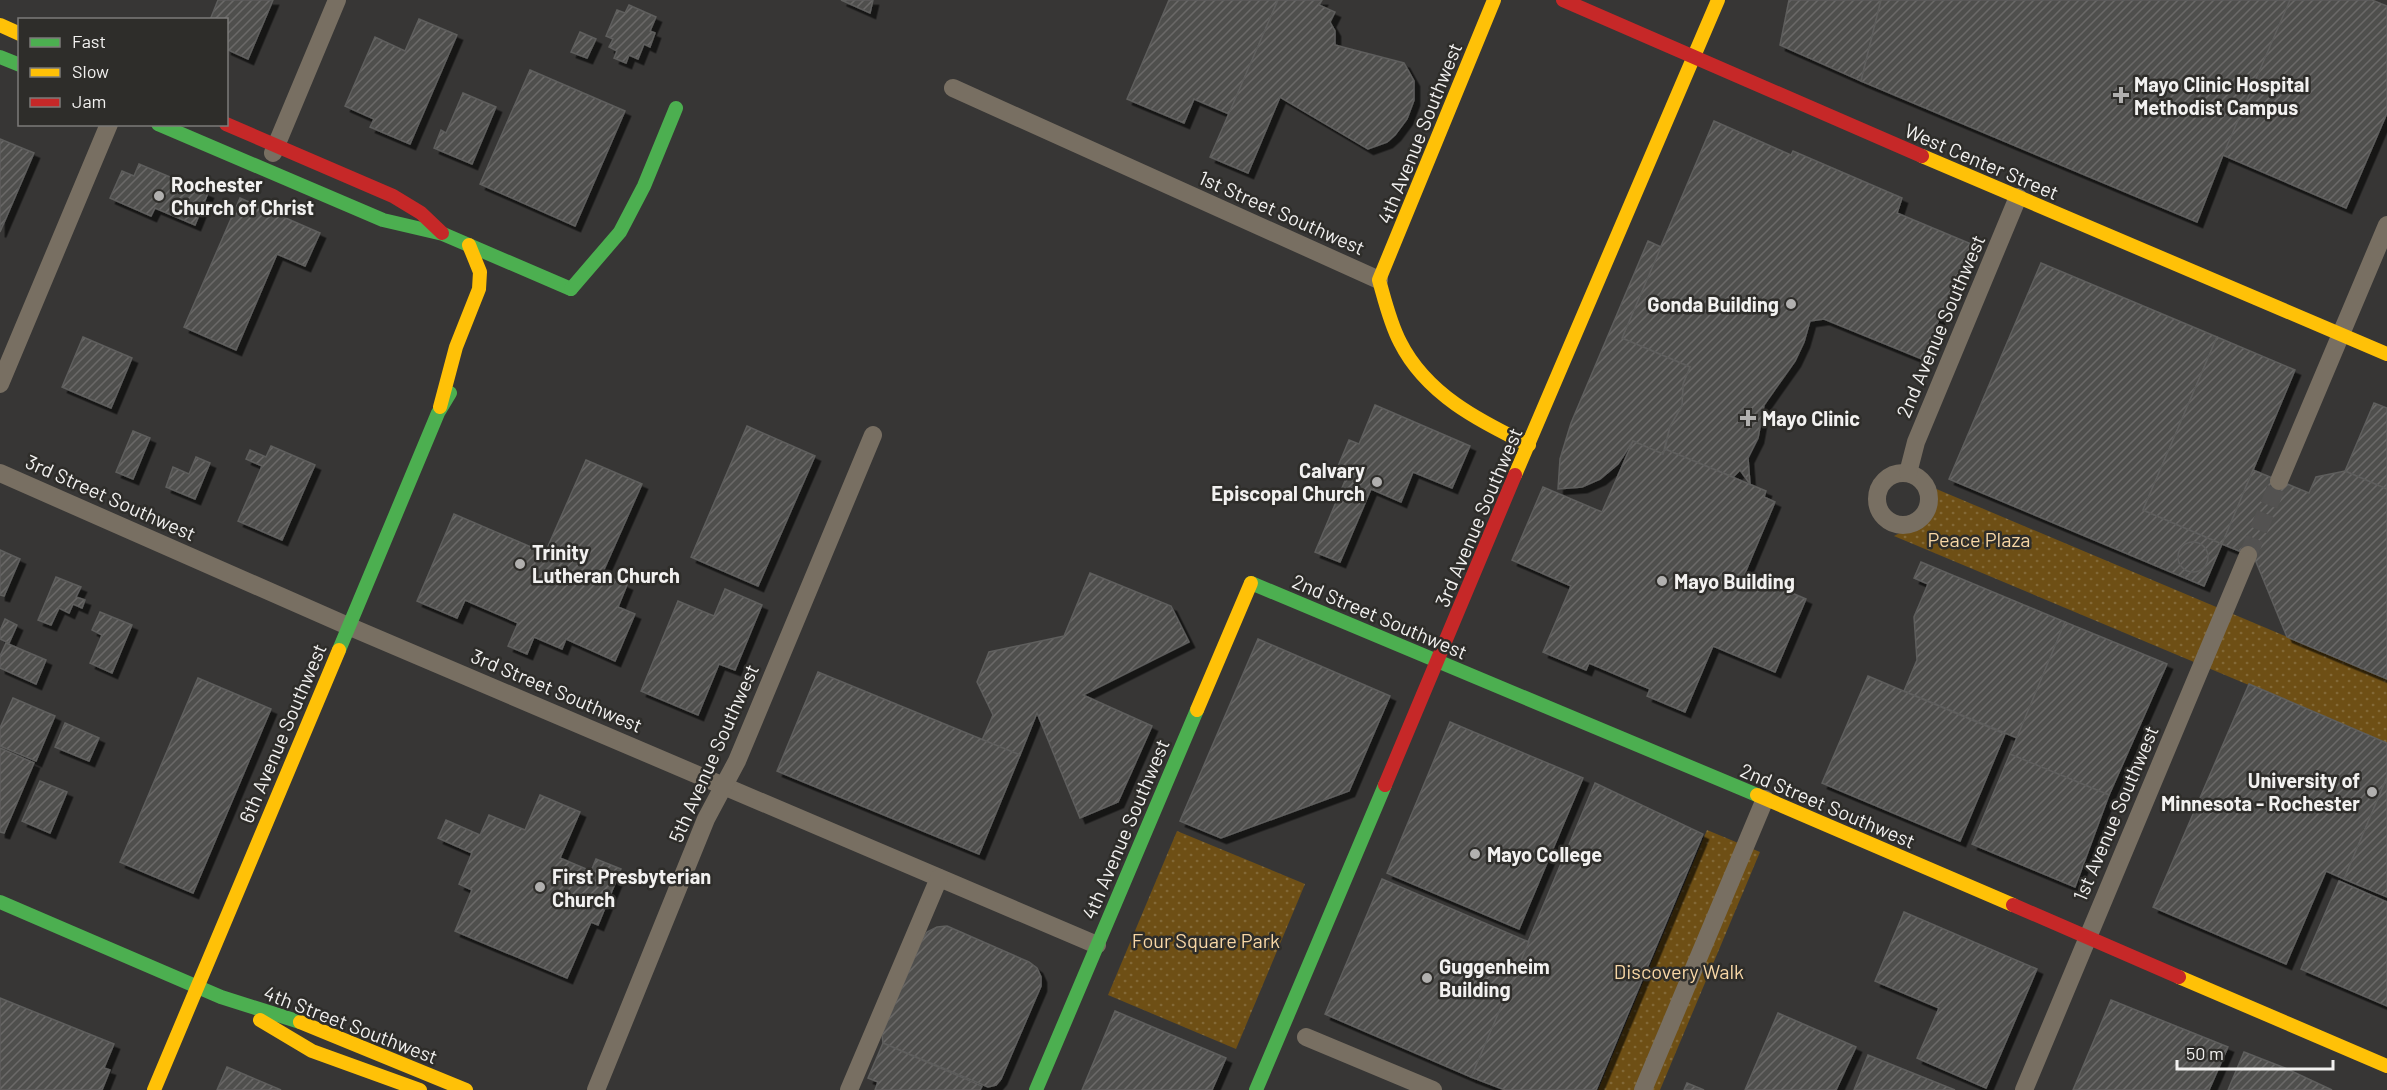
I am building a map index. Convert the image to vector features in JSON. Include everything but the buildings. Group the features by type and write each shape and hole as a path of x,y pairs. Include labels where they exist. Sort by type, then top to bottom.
{"main road":[{"name":"4th Avenue Southwest","path":"1379,280 1494,0"},
{"name":"West Center Street","path":"1563,0 1693,58 2387,354"},
{"name":"3rd Avenue Southwest","path":"1256,1090 1625,214 1718,0"},
{"path":"0,25 18,33"},
{"path":"0,57 18,64"},
{"path":"163,126 383,220 443,234 571,289 602,256 619,232 654,161 676,108"},
{"path":"228,125 393,196 421,213 443,234"},
{"path":"438,413 456,347 479,289 480,272 469,245"},
{"name":"1st Street Southwest","path":"1379,280 1401,343 1424,376 1470,415 1529,445"},
{"name":"6th Avenue Southwest","path":"154,1090 438,413 450,393"},
{"name":"4th Avenue Southwest","path":"1035,1090 1251,583"},
{"name":"2nd Street Southwest","path":"1251,583 1766,799 2387,1066"},
{"name":"4th Street Southwest","path":"0,902 221,997 318,1028 466,1090"},
{"name":"4th Street Southwest","path":"221,997 312,1051 420,1090"}],"street":[{"path":"266,170 337,0"},
{"name":"1st Street Southwest","path":"953,88 1379,280"},
{"path":"0,384 108,126"},
{"name":"2nd Avenue Southwest","path":"1908,473 1916,442 2018,197"},
{"path":"2279,481 2387,225"},
{"name":"5th Avenue Southwest","path":"596,1090 706,819 746,739 873,435"},
{"name":"3rd Street Southwest","path":"0,473 348,626 1097,945"},
{"name":"1st Avenue Southwest","path":"2024,1090 2248,555"},
{"path":"1643,1090 1766,799"},
{"path":"849,1090 939,878"},
{"path":"1306,1037 1433,1090"}],"green space":[{"name":"Peace Plaza","path":"1934,488 2387,679 2387,743 1894,536 1928,518"},
{"name":"Discovery Walk","path":"1707,830 1760,852 1660,1090 1598,1090"},
{"name":"Four Square Park","path":"1177,831 1305,884 1236,1049 1108,995"}],"tunnel":[{"path":"2248,555 2279,481"}],"traffic: fast":[{"path":"0,57 18,64"},
{"path":"571,289 620,232 644,186 676,108"},
{"path":"163,126 383,220 443,234 571,289"},
{"path":"339,650 438,413 450,393"},
{"path":"1251,583 1757,795"},
{"path":"1036,1090 1197,710"},
{"path":"1256,1090 1385,785"},
{"path":"0,902 221,997 300,1022"}],"traffic: slow":[{"path":"1494,0 1379,280 1396,335 1424,377 1473,416 1529,445"},
{"path":"1515,475 1718,0"},
{"path":"0,25 18,33"},
{"path":"1922,156 2387,354"},
{"path":"440,407 456,347 479,289 480,272 469,245"},
{"path":"1197,710 1251,583"},
{"path":"154,1090 339,650"},
{"path":"1757,795 2013,905"},
{"path":"2179,977 2387,1066"},
{"path":"260,1020 312,1051 420,1090"},
{"path":"300,1022 466,1090"}],"traffic: jam":[{"path":"1563,0 1922,156"},
{"path":"228,125 393,196 421,213 442,233"},
{"path":"1385,785 1515,475"},
{"path":"2013,905 2179,977"}],"place":[{"name":"Mayo Clinic Hospital Methodist Campus","path":"2121,95"},
{"name":"Rochester Church of Christ","path":"159,196"},
{"name":"Gonda Building","path":"1791,304"},
{"name":"Mayo Clinic","path":"1748,418"},
{"name":"Calvary Episcopal Church","path":"1377,482"},
{"name":"Trinity Lutheran Church","path":"520,564"},
{"name":"Mayo Building","path":"1662,581"},
{"name":"University of Minnesota - Rochester","path":"2372,792"},
{"name":"Mayo College","path":"1475,854"},
{"name":"First Presbyterian Church","path":"540,887"},
{"name":"Guggenheim Building","path":"1427,978"}]}
